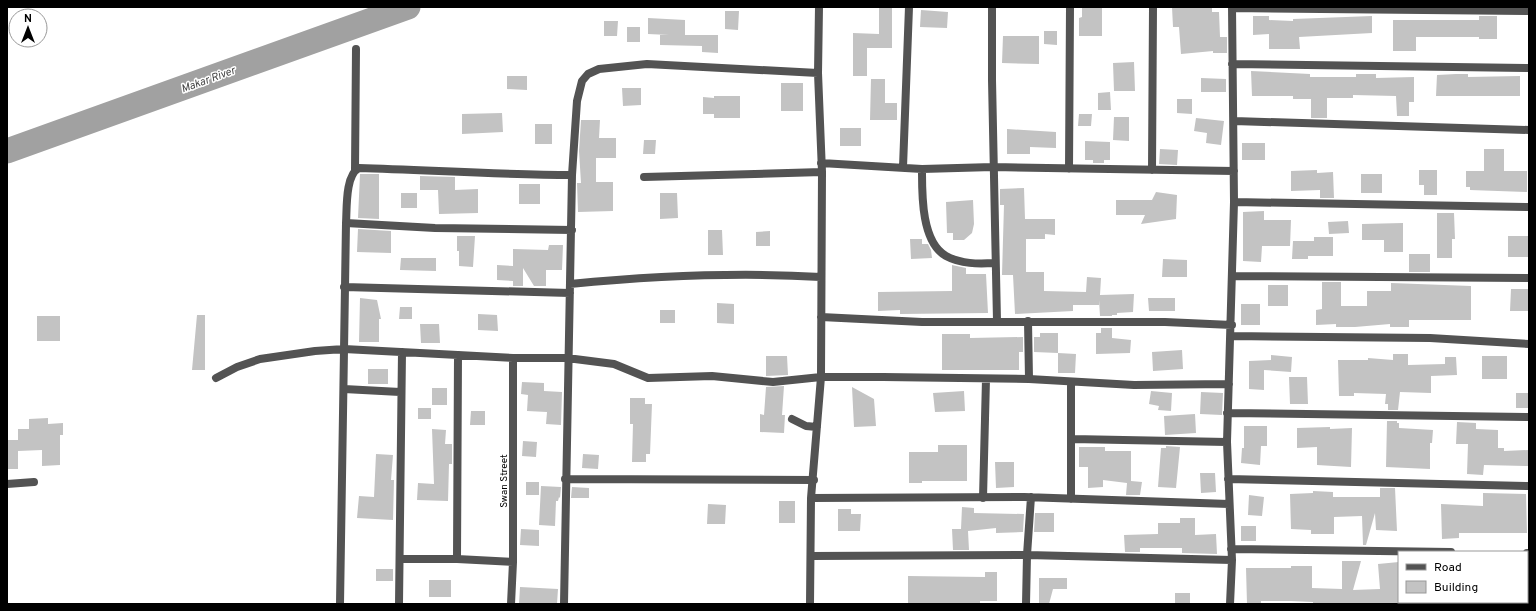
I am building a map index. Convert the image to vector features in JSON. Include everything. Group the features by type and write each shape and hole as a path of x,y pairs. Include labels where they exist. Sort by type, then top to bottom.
{"street":[{"path":"810,604 812,498 821,377 822,172 818,73 819,7"},
{"path":"903,167 908,7"},
{"path":"992,7 994,263 997,321"},
{"path":"1069,169 1070,7"},
{"path":"1152,170 1153,7"},
{"path":"1230,604 1232,560 1228,479 1227,413 1232,325 1234,202 1232,7 1529,11"},
{"path":"355,170 356,50"},
{"path":"564,604 567,358 572,230 572,175 574,130 579,90 582,81 588,74 599,69 648,64 818,73"},
{"path":"1232,64 1529,68"},
{"path":"1234,121 1529,130"},
{"path":"821,163 922,169 993,167 1234,171"},
{"path":"340,604 344,389 344,287 348,191 352,173 359,168 458,170 528,175 572,175"},
{"path":"922,169 922,205 929,232 935,247 944,255 963,262 976,264 994,263"},
{"path":"644,177 822,172"},
{"path":"1234,202 1529,207"},
{"path":"346,223 436,228 572,230"},
{"path":"570,284 677,275 769,274 821,277"},
{"path":"1233,276 1529,278"},
{"path":"344,287 570,293"},
{"path":"821,317 922,322 1028,321 1108,324 1181,322 1232,325"},
{"path":"1028,321 1029,379"},
{"path":"1231,336 1430,338 1529,344"},
{"path":"216,378 237,366 260,359 315,351 344,349 513,358 567,358 614,364 648,378 712,376 773,382 821,377 1029,379 1134,385 1229,384"},
{"path":"399,604 400,392 402,352"},
{"path":"457,559 458,355"},
{"name":"Swan Street","path":"511,604 513,562 513,358"},
{"path":"983,498 986,379"},
{"path":"1071,382 1071,499"},
{"path":"344,389 400,392"},
{"path":"1227,413 1529,417"},
{"path":"792,419 806,426 817,427"},
{"path":"1072,439 1227,442"},
{"path":"565,479 814,480"},
{"path":"1228,479 1529,486"},
{"path":"7,484 34,482"},
{"path":"1026,604 1027,555 1031,497"},
{"path":"812,498 1031,497 1229,504"},
{"path":"1231,549 1398,551"},
{"path":"811,556 1027,555 1232,560"},
{"path":"400,559 457,559 513,562"}],"building":[{"path":"879,7 892,7 892,48 867,48 867,76 853,76 853,33 879,34"},
{"path":"1082,7 1102,7 1102,36 1079,36 1079,18 1082,17"},
{"path":"1172,7 1212,7 1212,12 1219,12 1220,37 1227,37 1227,53 1213,53 1213,51 1181,54 1179,27 1173,27"},
{"path":"921,10 948,12 947,28 920,27"},
{"path":"725,11 739,11 738,30 725,29"},
{"path":"1253,16 1269,16 1269,20 1293,21 1293,19 1372,16 1372,33 1299,37 1300,49 1269,49 1269,34 1253,35"},
{"path":"1479,16 1497,16 1497,39 1479,39 1479,37 1416,37 1416,51 1393,51 1393,20 1479,20"},
{"path":"648,18 685,20 685,35 718,35 718,53 702,52 702,46 660,45 660,35 669,35 648,34"},
{"path":"604,21 618,21 617,36 604,36"},
{"path":"627,27 640,27 640,42 627,42"},
{"path":"1044,31 1057,31 1057,45 1044,44"},
{"path":"1003,36 1039,36 1039,64 1002,63"},
{"path":"1134,62 1135,91 1114,91 1113,63"},
{"path":"1251,71 1310,74 1310,77 1356,77 1356,74 1376,74 1376,78 1414,77 1414,102 1409,102 1409,116 1397,116 1396,96 1353,95 1353,98 1327,98 1327,118 1311,118 1311,99 1293,99 1293,96 1252,96"},
{"path":"1468,74 1468,77 1520,76 1520,96 1436,96 1437,75"},
{"path":"507,76 527,76 527,90 507,89"},
{"path":"1201,78 1226,79 1226,92 1201,92"},
{"path":"871,79 885,79 885,103 897,103 897,120 870,120"},
{"path":"781,83 803,83 803,111 781,111"},
{"path":"622,88 641,88 641,105 623,106"},
{"path":"1110,92 1111,110 1098,110 1098,93"},
{"path":"714,96 740,96 740,118 714,118 714,114 703,114 703,97 714,98"},
{"path":"1177,99 1192,99 1192,114 1177,113"},
{"path":"502,113 503,132 462,134 462,114"},
{"path":"1079,114 1092,114 1091,126 1078,126"},
{"path":"1114,117 1129,117 1129,141 1113,140"},
{"path":"1196,118 1224,121 1221,145 1206,143 1207,133 1194,131"},
{"path":"581,120 600,120 599,138 616,138 616,158 596,158 596,182 613,182 613,211 578,212 577,183 581,183 579,151"},
{"path":"535,124 552,124 552,144 535,144"},
{"path":"840,128 861,128 861,146 840,146"},
{"path":"1007,129 1056,132 1056,148 1030,147 1030,154 1007,154"},
{"path":"644,140 656,140 655,154 643,154"},
{"path":"1085,141 1110,142 1110,160 1104,160 1104,163 1093,163 1093,160 1085,160"},
{"path":"1242,143 1265,143 1265,160 1242,160"},
{"path":"1160,149 1178,150 1177,165 1159,164"},
{"path":"1484,149 1504,149 1504,171 1527,171 1527,192 1470,190 1470,187 1466,187 1466,171 1484,171"},
{"path":"1317,170 1317,173 1333,172 1334,198 1320,198 1320,190 1291,191 1291,171"},
{"path":"1419,170 1437,170 1437,195 1424,195 1424,185 1419,185"},
{"path":"360,174 379,174 379,219 358,218"},
{"path":"1361,174 1382,174 1382,193 1361,193"},
{"path":"420,176 455,177 455,190 478,189 478,213 439,214 438,190 420,190"},
{"path":"519,184 540,184 540,204 519,204"},
{"path":"1024,188 1025,219 1055,219 1055,235 1045,234 1045,239 1026,239 1026,272 1044,272 1044,291 1086,292 1087,277 1101,278 1100,295 1134,294 1133,312 1117,313 1117,315 1112,316 1100,316 1099,300 1099,305 1073,305 1073,311 1015,314 1013,275 1002,275 1004,205 1000,205 1000,189"},
{"path":"1156,192 1177,195 1176,219 1141,224 1145,215 1116,215 1116,200 1152,200"},
{"path":"401,193 417,193 417,208 401,208"},
{"path":"660,193 677,193 678,218 660,219"},
{"path":"973,200 974,224 972,233 964,240 953,240 953,233 947,233 946,202"},
{"path":"1264,211 1264,220 1291,220 1290,246 1262,246 1261,262 1243,261 1243,212"},
{"path":"1437,213 1454,213 1455,239 1452,239 1452,258 1437,258"},
{"path":"1348,221 1349,233 1329,234 1328,222"},
{"path":"1403,223 1403,252 1384,252 1384,240 1362,240 1362,224"},
{"path":"358,229 391,231 391,253 357,252"},
{"path":"708,230 722,230 723,255 708,255"},
{"path":"770,231 770,246 756,246 756,232"},
{"path":"457,236 475,236 473,267 459,266"},
{"path":"1508,236 1528,236 1528,257 1508,257"},
{"path":"1314,237 1333,237 1333,256 1308,256 1308,259 1292,259 1293,241 1314,241"},
{"path":"910,239 922,239 922,244 928,244 931,250 932,258 911,259"},
{"path":"549,245 563,245 562,270 546,270 546,286 534,286 523,268 523,286 513,286 513,281 497,280 497,265 513,266 513,249 548,250"},
{"path":"1409,254 1430,254 1430,272 1409,272"},
{"path":"401,258 436,258 436,271 400,270"},
{"path":"1163,259 1187,260 1187,277 1162,277"},
{"path":"952,265 966,268 966,274 986,274 988,313 900,314 900,310 878,311 878,292 952,291"},
{"path":"1322,282 1341,282 1341,306 1367,306 1367,291 1391,291 1391,283 1471,286 1471,320 1409,320 1409,327 1390,327 1390,324 1355,327 1336,327 1336,324 1316,325 1316,310 1322,309"},
{"path":"1268,285 1288,285 1288,306 1268,306"},
{"path":"1511,289 1528,289 1528,311 1510,311"},
{"path":"360,298 377,300 381,319 379,319 379,342 359,342"},
{"path":"1148,298 1175,298 1175,311 1149,311"},
{"path":"717,303 734,304 734,324 717,323"},
{"path":"1241,304 1260,304 1260,325 1241,325"},
{"path":"400,307 412,307 412,319 399,319"},
{"path":"660,310 675,310 675,323 660,323"},
{"path":"478,314 497,315 498,331 478,330"},
{"path":"197,315 205,315 205,370 192,370"},
{"path":"37,316 60,316 60,341 37,341"},
{"path":"420,324 439,324 440,343 421,343"},
{"path":"1101,328 1112,328 1112,338 1131,340 1130,353 1096,354 1096,333 1101,333"},
{"path":"1040,333 1058,333 1058,353 1034,352 1034,337 1040,337"},
{"path":"942,334 970,334 970,338 1023,337 1023,352 1019,352 1019,370 942,370"},
{"path":"1182,350 1183,369 1153,371 1152,352"},
{"path":"1058,353 1076,354 1075,373 1058,373"},
{"path":"1393,354 1408,354 1408,365 1445,364 1445,357 1456,357 1457,375 1431,376 1431,393 1400,392 1398,410 1388,410 1388,404 1385,404 1386,394 1354,393 1354,396 1339,396 1338,360 1368,360 1368,358 1393,360"},
{"path":"1271,355 1292,357 1291,372 1264,370 1264,390 1249,389 1249,361 1271,360"},
{"path":"766,356 787,356 788,375 766,376"},
{"path":"1482,356 1507,356 1507,379 1482,379"},
{"path":"368,369 388,369 388,384 368,384"},
{"path":"1289,377 1307,377 1308,404 1290,404"},
{"path":"522,382 544,383 544,391 562,392 561,425 546,424 547,412 527,411 528,395 521,394"},
{"path":"784,386 782,415 785,415 784,433 760,432 760,414 764,415 766,387"},
{"path":"852,387 874,399 876,426 854,427"},
{"path":"432,388 447,388 447,405 432,405"},
{"path":"964,391 965,411 935,412 933,393"},
{"path":"1151,391 1172,393 1171,411 1158,410 1159,406 1149,404"},
{"path":"1201,392 1223,393 1222,415 1200,414"},
{"path":"1516,393 1529,393 1529,408 1516,408"},
{"path":"630,398 645,398 645,404 652,404 650,454 646,454 646,462 632,462 633,424 630,424"},
{"path":"418,408 431,408 431,419 418,419"},
{"path":"471,411 485,411 485,425 470,425"},
{"path":"1195,414 1196,433 1165,435 1164,416"},
{"path":"48,418 48,424 63,423 63,435 60,435 60,465 42,466 42,450 18,451 18,469 7,469 7,440 18,440 18,429 29,429 29,419"},
{"path":"1387,421 1397,421 1397,423 1399,423 1399,428 1433,430 1432,443 1430,443 1430,469 1386,467"},
{"path":"1457,422 1476,423 1476,429 1498,430 1498,448 1504,448 1504,451 1529,450 1529,466 1484,465 1483,475 1467,474 1468,444 1456,444"},
{"path":"1244,426 1267,426 1267,446 1261,446 1260,465 1241,463 1242,448 1244,448"},
{"path":"1330,427 1330,429 1352,428 1351,467 1317,465 1317,447 1297,448 1297,428"},
{"path":"432,429 446,430 445,444 452,444 452,464 449,464 448,501 417,500 418,483 434,484"},
{"path":"523,441 537,442 536,457 522,456"},
{"path":"938,445 967,445 967,481 922,481 922,483 909,483 909,452 938,452"},
{"path":"1166,446 1180,447 1176,488 1158,487 1161,448 1166,448"},
{"path":"1079,447 1105,447 1105,451 1131,451 1131,481 1142,482 1140,495 1126,495 1127,483 1103,480 1103,487 1088,488 1088,467 1079,467"},
{"path":"376,454 393,455 391,480 394,480 393,520 357,518 359,496 374,497"},
{"path":"583,454 599,455 598,469 582,468"},
{"path":"995,462 1014,462 1014,487 996,488"},
{"path":"1200,473 1215,473 1216,492 1201,493"},
{"path":"526,482 539,482 539,495 526,495"},
{"path":"541,486 561,487 560,498 559,497 558,501 556,501 555,526 539,525"},
{"path":"572,487 589,488 589,498 571,498"},
{"path":"1380,488 1395,488 1397,531 1376,530 1375,513 1366,545 1363,545 1362,516 1334,517 1334,534 1311,534 1311,530 1291,529 1290,494 1313,493 1313,491 1333,492 1333,497 1380,497"},
{"path":"1483,493 1526,494 1527,533 1459,533 1459,538 1442,539 1441,504 1483,506"},
{"path":"1249,495 1264,497 1262,516 1248,515"},
{"path":"779,501 795,501 795,523 779,523"},
{"path":"708,504 726,505 725,524 707,524"},
{"path":"962,507 974,508 974,513 1024,514 1023,532 996,533 996,528 968,531 969,550 953,550 952,529 961,529"},
{"path":"838,509 851,509 851,514 861,514 860,531 838,531"},
{"path":"1035,513 1054,513 1054,532 1034,532"},
{"path":"1180,518 1195,518 1195,535 1216,534 1217,554 1182,553 1182,548 1140,548 1140,552 1125,552 1124,535 1158,534 1158,523 1180,523"},
{"path":"1241,526 1256,526 1256,541 1241,541"},
{"path":"521,529 539,530 539,546 520,545"},
{"path":"1342,561 1361,561 1353,590 1380,589 1378,564 1398,562 1399,604 1313,604 1313,602 1261,601 1261,604 1247,604 1246,568 1291,568 1291,566 1312,566 1312,588 1342,589"},
{"path":"376,569 393,569 393,581 376,581"},
{"path":"985,572 997,572 997,601 980,601 980,604 908,604 908,576 985,577"},
{"path":"1039,578 1067,578 1067,589 1053,589 1049,604 1039,604"},
{"path":"429,580 451,580 451,597 429,597"},
{"path":"520,587 558,589 557,604 519,604"},
{"path":"1175,593 1190,593 1190,604 1175,604"}],"waterway":[{"name":"Makar River","path":"7,151 408,7"}]}
